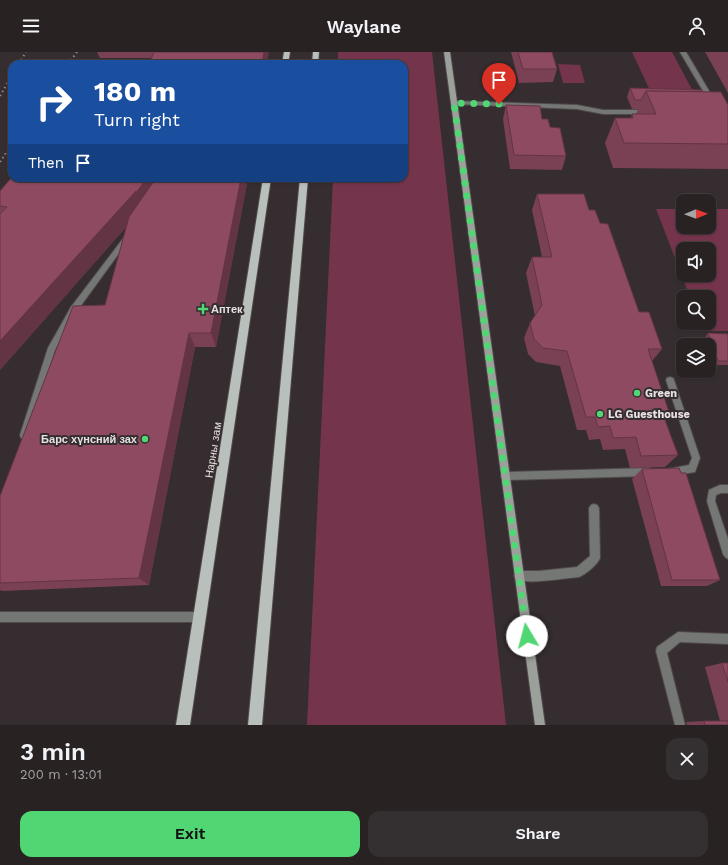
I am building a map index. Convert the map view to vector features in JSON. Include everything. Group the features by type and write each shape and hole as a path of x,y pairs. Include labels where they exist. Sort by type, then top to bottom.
{"main road":[{"name":"Нарны зам","path":"183,725 266,182"},
{"path":"255,725 304,182"}],"street":[{"path":"447,52 540,725"}],"lane":[{"path":"683,52 715,107"},
{"path":"454,103 577,107 603,112 652,112"},
{"path":"21,446 51,350 74,309 133,230"},
{"path":"505,476 678,472 692,469 696,458 670,380"},
{"path":"728,489 720,489 712,493 711,501 728,554"},
{"path":"519,576 540,576 579,572 595,558 594,508"},
{"path":"0,617 200,617"},
{"path":"680,725 661,650 678,637 728,639"}],"shaded area":[{"path":"338,52 432,52 506,725 307,725 333,182 408,182 408,60 338,60"},
{"path":"632,52 672,52 696,97 653,97"},
{"path":"558,64 580,65 585,83 563,83"},
{"path":"656,209 676,209 676,234 716,234 716,209 728,209 728,331 703,331 716,330 716,290 687,290 684,282 716,282 716,242 676,242 676,261"}],"building":[{"path":"154,52 264,52 263,60 151,60"},
{"path":"518,52 552,52 557,69 523,69"},
{"path":"630,88 702,90 703,92 646,91 641,100 635,100"},
{"path":"646,91 721,92 728,105 728,144 624,143 615,118 633,118 632,114 656,114"},
{"path":"506,105 540,106 542,119 548,119 550,127 560,128 566,156 514,155"},
{"path":"8,182 144,182 135,194 136,191 0,341 0,214 7,207 0,206 0,191"},
{"path":"153,182 240,182 211,333 189,333 139,578 0,583 0,496 73,306 105,305 129,217"},
{"path":"537,194 584,194 589,210 595,210 600,223 608,224 639,312 649,312 662,349 648,349 669,412 662,412 678,455 641,456 636,437 613,438 610,426 598,427 595,417 586,417 567,351 543,348 534,339 530,323 542,305 532,257 552,257"},
{"path":"708,333 728,334 728,361 718,361 716,355 716,338 710,338"},
{"path":"679,468 681,473 686,473 720,580 672,580 642,469"},
{"path":"722,663 728,663 728,682"},
{"path":"704,721 728,721 728,725 705,725"}],"railway":[{"path":"21,60 26,52"},
{"path":"71,60 77,52"},
{"path":"0,96 8,82"},
{"path":"0,162 8,150"}],"place":[{"name":"Аптек","path":"203,309"},
{"name":"Green","path":"637,393"},
{"name":"LG Guesthouse","path":"600,414"},
{"name":"Барс хүнсний зах","path":"145,439"}],"route":[{"path":"499,104 454,103 527,636"}]}
